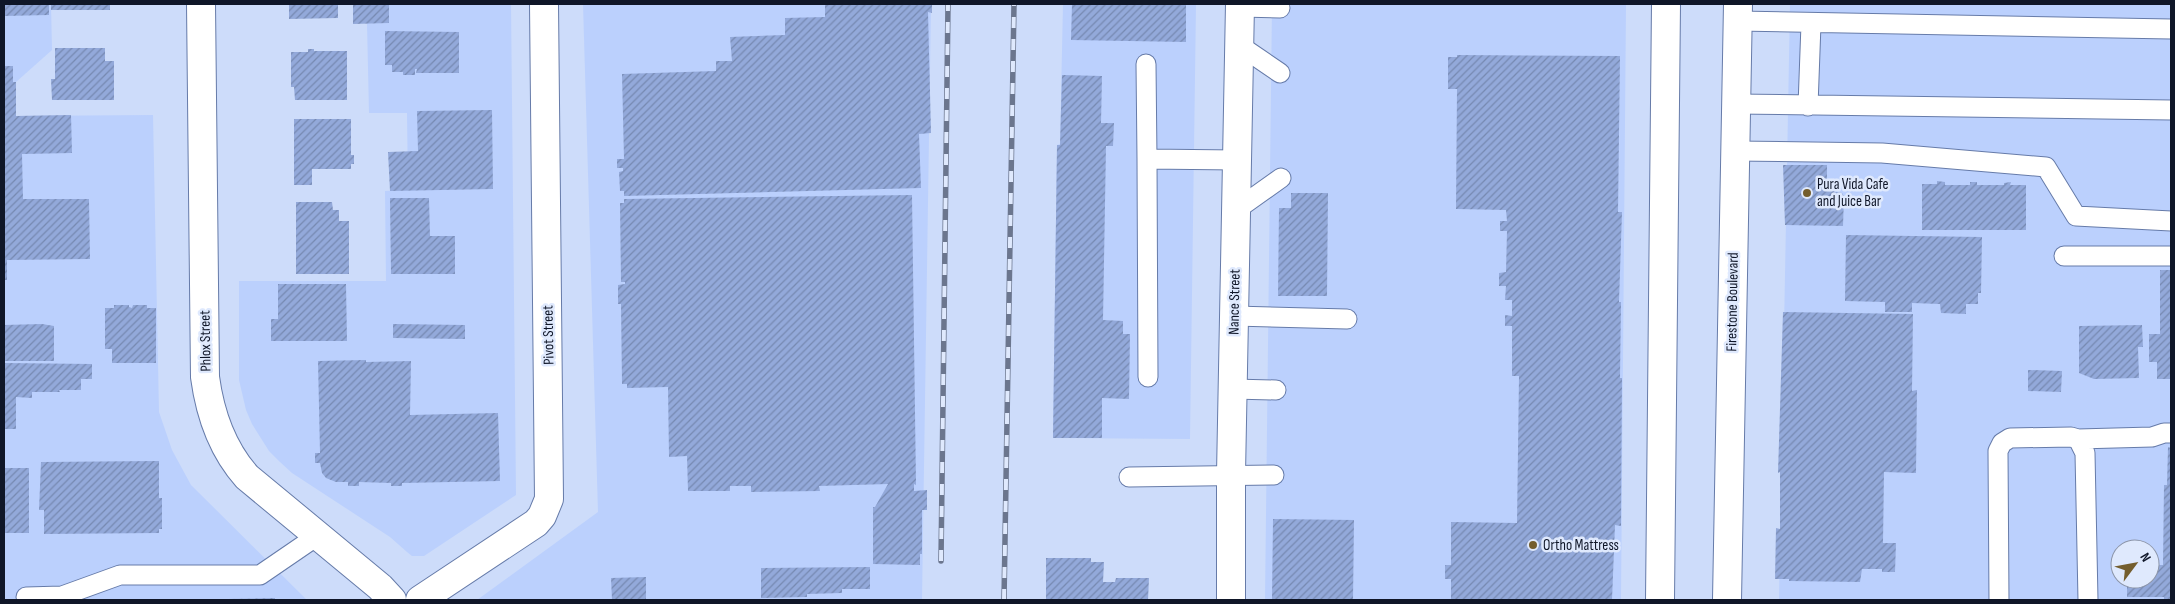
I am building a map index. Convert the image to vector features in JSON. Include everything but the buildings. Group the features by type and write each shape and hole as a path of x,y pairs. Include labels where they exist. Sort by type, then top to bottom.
{"street":[{"name":"Phlox Street","path":"201,4 205,377 218,430 238,467 247,477 375,583 392,600"},
{"name":"Pivot Street","path":"420,600 536,522 542,516 549,499 544,4"},
{"path":"1660,600 1666,4"},
{"name":"Nance Street","path":"1231,600 1231,474 1240,5"},
{"name":"Firestone Boulevard","path":"1727,600 1737,13"}],"lane":[{"path":"1240,5 1280,8"},
{"path":"1737,13 1811,24 2171,29"},
{"path":"1808,106 1811,24"},
{"path":"1239,45 1280,74"},
{"path":"1146,64 1148,377"},
{"path":"1735,104 2171,110"},
{"path":"1734,151 1882,153 2046,167 2076,216 2171,221"},
{"path":"1147,159 1237,160"},
{"path":"1236,210 1281,178"},
{"path":"2064,256 2171,256"},
{"path":"1234,316 1347,319"},
{"path":"1233,389 1276,390"},
{"path":"1999,600 1998,451 2002,443 2010,438 2071,436 2078,440 2152,437 2171,433"},
{"path":"2078,440 2085,454 2088,600"},
{"path":"1129,477 1231,474 1274,475"},
{"path":"26,597 62,598 120,575 260,576 316,536"}],"shaded area":[{"path":"4,4 51,4 52,50 16,82 16,116 153,115 159,412 172,450 191,485 307,600 4,600"},
{"path":"389,4 511,4 516,495 424,556 412,556 390,537 292,473 280,462 269,451 252,424 246,410 239,380 239,281 386,281 385,191 408,190 407,113 369,113 367,23 389,23"},
{"path":"583,4 931,4 922,600 477,600 598,512"},
{"path":"1063,4 1196,4 1190,439 1053,438 1057,145 1060,144"},
{"path":"1272,4 1626,4 1621,600 1265,600"},
{"path":"1790,4 2171,4 2171,600 1779,600"}],"railway":[{"path":"941,561 948,4"},
{"path":"1004,600 1014,4"}],"place":[{"name":"Pura Vida Cafe and Juice Bar","path":"1807,193"},
{"name":"Ortho Mattress","path":"1533,545"}]}
